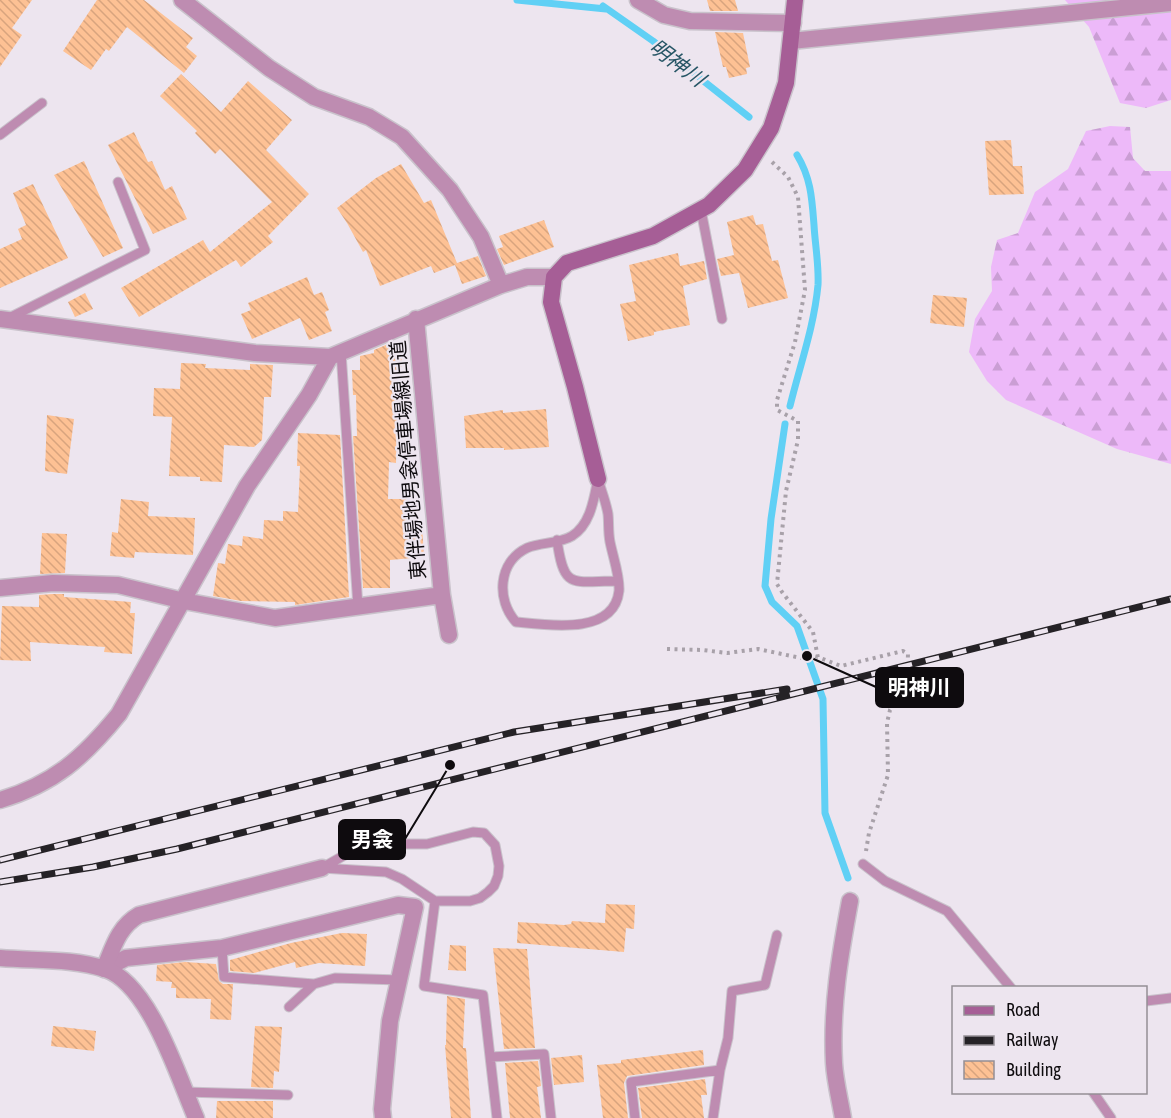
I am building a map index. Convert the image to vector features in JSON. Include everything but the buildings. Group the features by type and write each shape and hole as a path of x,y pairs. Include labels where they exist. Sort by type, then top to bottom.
{"main road":[{"path":"598,479 551,302 554,277 567,263 653,236 701,210 745,170 771,128 786,83 795,0"}],"street":[{"path":"182,0 269,68 314,97 369,117 402,137 450,190 481,237 501,285"},
{"path":"638,0 664,15 690,21 793,23"},
{"path":"791,41 1171,3"},
{"name":"東伴場地男衾停車場線旧道","path":"449,635 442,595 416,319 527,277 554,277"},
{"path":"4,319 255,353 335,354 416,319"},
{"path":"0,800 43,783 72,764 96,743 119,714 247,486 335,354"},
{"path":"0,588 53,583 118,585 184,601 275,618 442,595"},
{"path":"104,969 120,931 125,924 139,915 322,868"},
{"path":"843,1118 834,1064 834,1018 837,973 850,901"},
{"path":"104,969 126,958 222,948 398,906 415,907 390,1021 383,1118"},
{"path":"0,958 84,964 116,974 129,985 150,1015 196,1118"}],"lane":[{"path":"0,135 42,103"},
{"path":"4,319 145,250 118,182"},
{"path":"701,210 722,319"},
{"path":"335,354 358,607"},
{"path":"598,479 608,513 608,536 618,581 619,590 616,602 606,615 596,622 584,625 516,622 508,613 502,588 506,567 527,548 572,536 592,509 598,479"},
{"path":"557,540 565,576 574,580 618,581"},
{"path":"473,832 484,833 495,845 499,866 494,886 480,898 470,901 435,901 402,879 386,872 322,868 350,852 380,844 428,844 473,832"},
{"path":"863,864 885,881 947,911 1010,986"},
{"path":"435,901 424,986 483,995 497,1118"},
{"path":"713,1118 720,1070 728,1038 732,991 765,985 777,935"},
{"path":"222,948 224,977 314,984 335,978 399,980"},
{"path":"289,1007 314,984"},
{"path":"1147,1001 1171,998"},
{"path":"490,1057 543,1053 551,1118"},
{"path":"635,1118 631,1082 720,1070"},
{"path":"185,1092 288,1095"},
{"path":"1094,1094 1111,1118"}],"path":[{"path":"758,149 788,177 798,197 805,290 795,342 777,400 777,410 798,422 798,440 786,491 777,584 813,632 816,657"},
{"path":"667,649 727,653 758,649 801,658 816,657 841,666 903,651 908,654 907,683 890,710 887,723 888,775 869,833 863,864"}],"green space":[{"path":"1065,0 1171,0 1171,100 1146,108 1120,103 1089,27"},
{"path":"1110,126 1130,127 1133,158 1145,171 1171,171 1171,464 1117,449 1006,400 987,381 969,352 975,319 992,291 991,267 997,240 1018,233 1035,192 1068,169 1086,131"}],"waterway":[{"name":"明神川","path":"517,0 606,9"},
{"name":"明神川","path":"603,6 653,41 749,117"},
{"name":"明神川","path":"790,406 810,331 818,285 811,197 808,180 797,155"},
{"name":"明神川","path":"785,424 771,519 765,586 772,602 797,626 823,699 825,813 848,878"}],"railway":[{"path":"0,882 93,867 177,849 1171,599"},
{"path":"0,860 514,732 787,689"}],"place":[{"name":"明神川","path":"807,656"},
{"name":"男衾","path":"450,765"}]}
